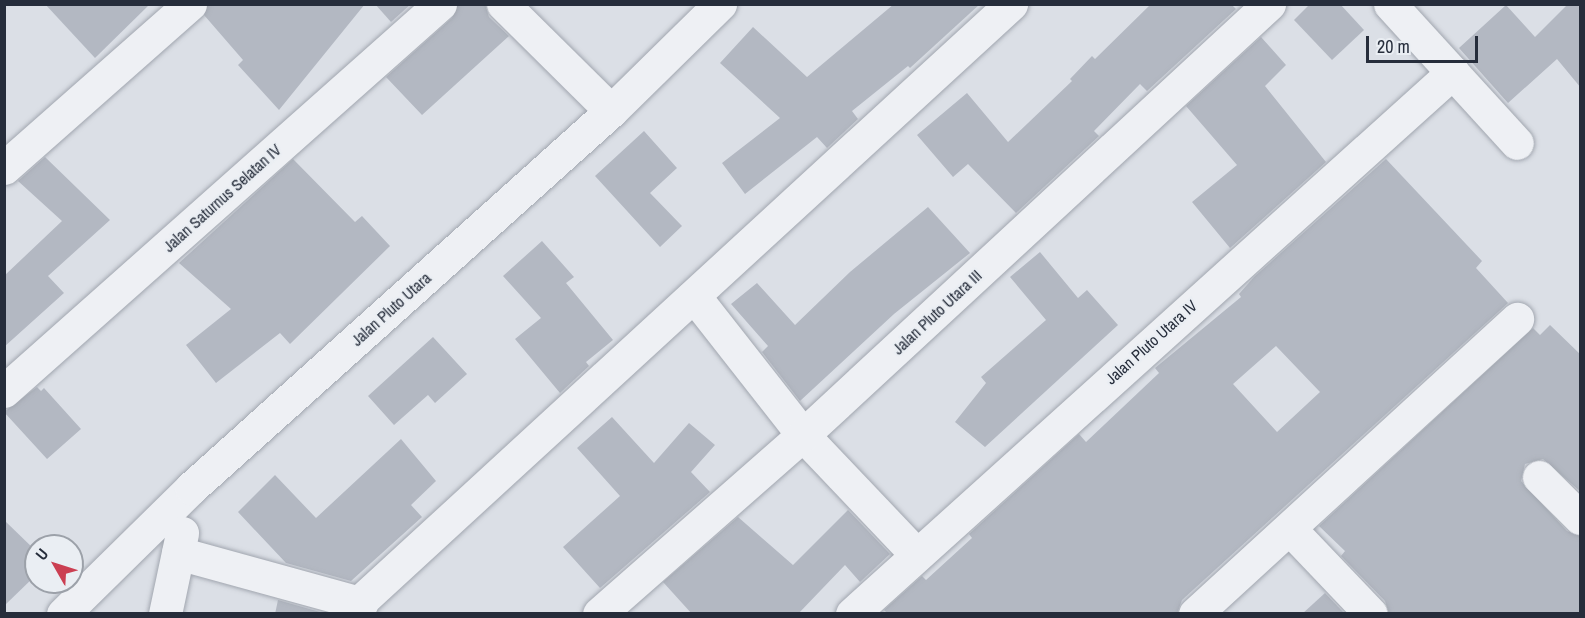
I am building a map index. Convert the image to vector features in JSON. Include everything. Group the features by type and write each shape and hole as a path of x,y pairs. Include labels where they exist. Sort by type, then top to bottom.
{"street":[{"path":"4,168 190,4"},
{"name":"Jalan Saturnus Selatan IV","path":"4,391 440,4"},
{"path":"503,4 611,111"},
{"name":"Jalan Pluto Utara","path":"63,614 191,488 611,111 720,4"},
{"path":"178,553 359,608 1011,4"},
{"name":"Jalan Pluto Utara III","path":"599,614 803,435 1269,4"},
{"path":"1390,4 1517,143"},
{"name":"Jalan Pluto Utara IV","path":"852,614 915,553 1453,72"},
{"path":"694,296 803,435 915,553"},
{"path":"1195,614 1517,319"},
{"path":"1539,477 1581,518"},
{"path":"165,614 191,488"},
{"path":"1290,529 1371,614"}],"building":[{"path":"45,4 150,4 95,58"},
{"path":"208,4 365,4 279,110 238,65 243,60 204,15"},
{"path":"375,4 411,4 391,22"},
{"path":"458,4 485,4 489,17 509,36 422,115 386,77 452,18"},
{"path":"894,4 980,4 910,68 908,66 852,111 858,119 827,148 817,137 745,194 722,163 780,118 720,63 753,27 807,77"},
{"path":"1151,4 1231,4 1236,9 1147,91 1140,84 1094,131 1099,136 1016,213 968,164 953,177 917,135 967,93 1008,142 1072,81 1070,79 1092,56 1095,59"},
{"path":"1310,4 1340,4 1364,30 1332,60 1294,20"},
{"path":"1568,4 1581,4 1581,88 1557,59 1508,103 1459,48 1506,5 1535,37"},
{"path":"1261,37 1286,65 1265,86 1326,162 1230,248 1192,202 1237,165 1186,106"},
{"path":"644,131 677,168 650,193 682,226 660,247 595,176"},
{"path":"45,157 110,220 48,276 64,293 4,347 4,276 62,221 18,181"},
{"path":"293,159 355,222 362,216 390,246 290,344 280,333 216,383 186,345 231,309 179,263"},
{"path":"1386,159 1482,261 1476,268 1508,303 1182,600 1177,614 888,614 884,610 922,576 926,580 972,538 969,534 1079,434 1086,442 1159,373 1155,368 1241,297 1239,294 1254,277","holes":["1276,346 1320,392 1277,432 1233,384"]},
{"path":"928,207 970,253 894,314 800,401 762,352 768,346 731,304 757,283 795,325 850,272"},
{"path":"542,241 574,277 566,283 613,340 586,362 589,366 560,393 515,339 541,318 503,276"},
{"path":"1040,252 1078,298 1087,290 1118,325 985,447 955,422 986,383 981,377 1046,320 1010,277"},
{"path":"1550,325 1581,355 1581,492 1543,459 1525,464 1521,481 1567,531 1581,536 1581,614 1389,614 1385,601 1341,556 1345,551 1319,526 1533,328 1540,335"},
{"path":"433,337 467,374 435,403 428,395 394,425 368,396"},
{"path":"37,387 41,391 44,388 81,429 47,459 4,412"},
{"path":"612,417 654,463 689,423 715,445 691,472 710,492 600,588 563,547 620,496 577,448"},
{"path":"401,439 436,481 411,505 422,517 351,581 286,563 238,512 275,475 316,518"},
{"path":"848,510 890,554 860,582 845,565 798,614 692,614 663,582 738,517 793,565"},
{"path":"4,520 24,539 24,587 4,606"},
{"path":"1325,593 1345,614 1302,614"},
{"path":"278,600 327,614 275,614"}]}
